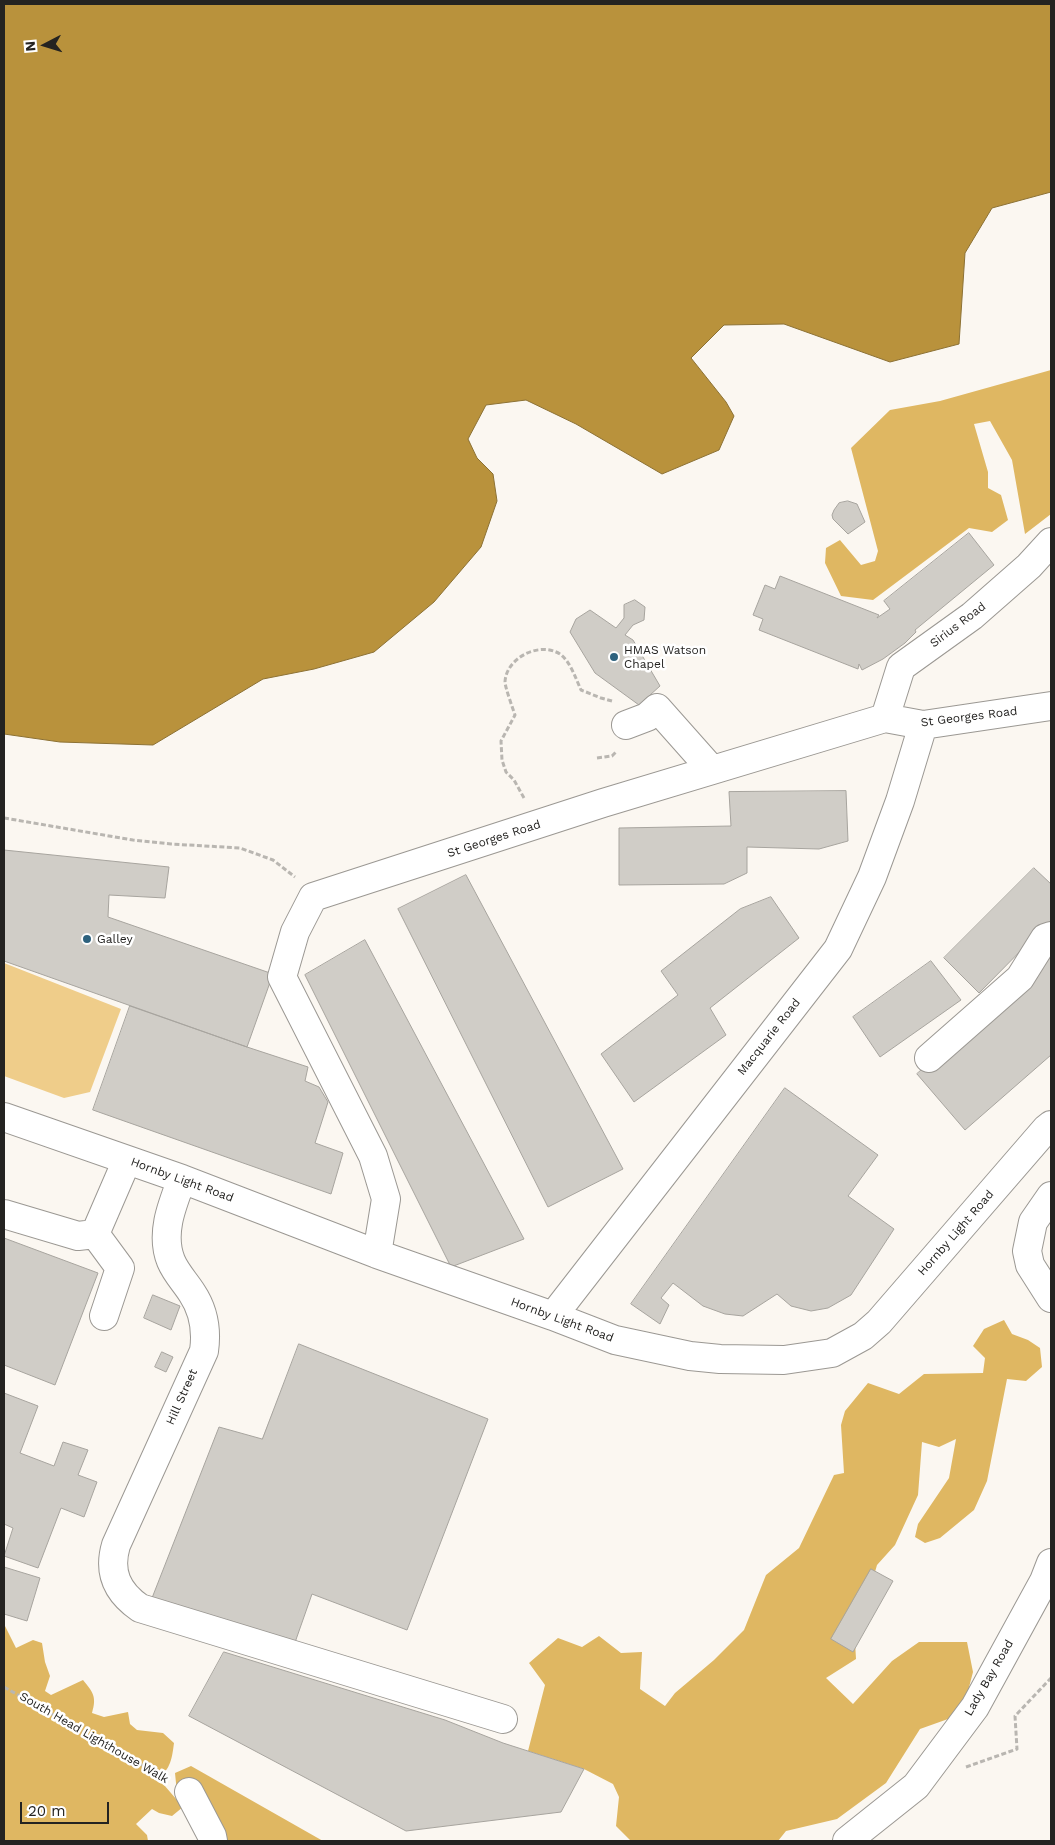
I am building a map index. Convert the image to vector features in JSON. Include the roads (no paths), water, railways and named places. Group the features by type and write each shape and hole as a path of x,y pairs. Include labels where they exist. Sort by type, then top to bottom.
{"lane":[{"name":"Sirius Road","path":"885,718 901,667 972,616 1029,566 1051,542"},
{"name":"St Georges Road","path":"377,1254 386,1199 373,1156 282,977 294,932 312,897 603,803 885,718 922,725 1051,706"},
{"path":"626,725 647,716 657,708 712,770"},
{"name":"Macquarie Road","path":"553,1316 838,948 872,877 900,801 922,725"},
{"path":"929,1058 1020,978 1045,938 1051,936"},
{"name":"Hornby Light Road","path":"4,1117 182,1179 377,1254 553,1316 615,1340 690,1356 720,1359 784,1360 832,1353 863,1336 878,1322 1051,1125"},
{"path":"95,1234 127,1160"},
{"name":"Hill Street","path":"182,1179 170,1212 167,1242 170,1259 176,1273 200,1306 205,1321 204,1351 116,1545 112,1558 118,1587 128,1600 140,1608 503,1719"},
{"path":"1051,1196 1033,1222 1028,1251 1030,1265 1051,1298"},
{"path":"4,1214 78,1236 95,1234"},
{"path":"95,1234 120,1268 104,1316"},
{"name":"Lady Bay Road","path":"847,1841 916,1786 975,1707 1044,1581 1051,1563"},
{"path":"189,1792 213,1841"}],"place":[{"name":"HMAS Watson Chapel","path":"614,657"},
{"name":"Galley","path":"87,939"}]}
